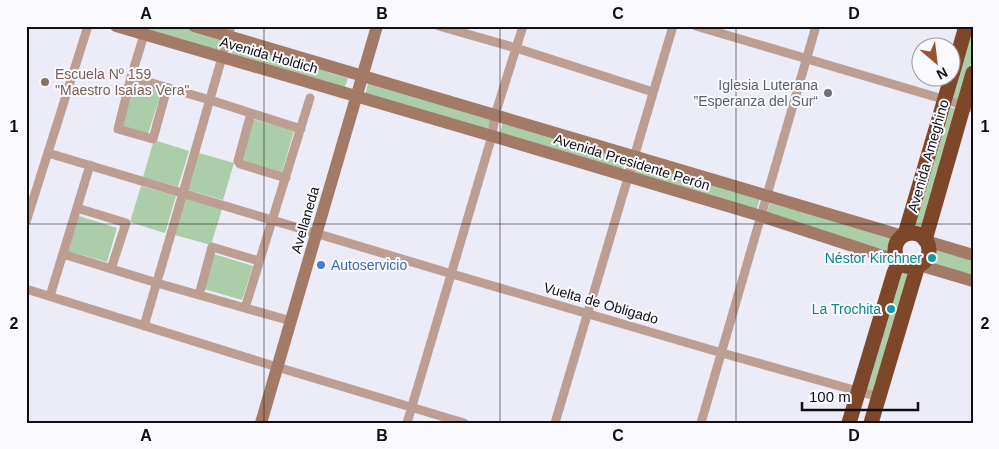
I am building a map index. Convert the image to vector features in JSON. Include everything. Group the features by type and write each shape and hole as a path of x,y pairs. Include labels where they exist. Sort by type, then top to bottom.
{"highway":[{"name":"Avenida Ameghino","path":"962,39 966,26"},
{"name":"Avenida Ameghino","path":"926,240 968,107 973,73"},
{"name":"Avenida Ameghino","path":"904,235 948,88"},
{"path":"915,233 926,240 929,248 927,258 918,265 908,266 899,260 895,248 904,235 915,233"},
{"path":"849,423 899,260"},
{"path":"871,423 918,265"}],"street":[{"path":"26,222 88,26"},
{"name":"Avenida Holdich","path":"116,26 356,96"},
{"name":"Avenida Holdich","path":"194,26 230,31 362,76"},
{"name":"Avellaneda","path":"261,423 377,26"},
{"path":"439,26 516,48 653,92"},
{"path":"407,423 492,136 495,115 523,26"},
{"path":"554,423 673,26"},
{"path":"696,26 968,107"},
{"path":"701,423 816,26"},
{"path":"144,326 230,31"},
{"path":"144,35 118,129 153,139 167,88"},
{"name":"Avenida Presidente Perón","path":"362,76 904,235"},
{"path":"131,77 301,129"},
{"name":"Avenida Presidente Perón","path":"356,96 760,216 899,260"},
{"path":"245,308 310,98"},
{"path":"251,113 238,161 240,164 286,178"},
{"name":"Vuelta de Obligado","path":"48,153 452,274 879,397"},
{"path":"50,296 90,165"},
{"path":"77,208 126,223 112,269"},
{"path":"926,240 973,255"},
{"path":"199,295 212,247 259,261"},
{"path":"63,254 291,321"},
{"path":"918,265 973,281"},
{"path":"26,289 464,423"}],"green space":[{"path":"135,26 183,26 222,38 218,50"},
{"path":"973,26 973,56 960,100 951,97 954,88 962,88 962,62"},
{"path":"235,44 348,78 344,89 231,55"},
{"path":"134,82 162,90 148,134 121,126"},
{"path":"368,83 491,119 488,131 365,96"},
{"path":"946,106 956,109 921,231 912,229"},
{"path":"253,119 294,131 282,172 241,160"},
{"path":"503,122 626,157 623,170 499,135"},
{"path":"154,140 189,151 178,187 143,177"},
{"path":"199,153 234,163 223,200 188,190"},
{"path":"637,162 760,198 756,211 633,175"},
{"path":"141,186 176,196 165,233 130,222"},
{"path":"186,198 222,209 211,245 175,235"},
{"path":"770,203 893,238 889,251 766,215"},
{"path":"79,216 117,228 107,262 68,251"},
{"path":"932,249 973,261 973,275 928,262"},
{"path":"214,254 253,266 242,300 204,289"},
{"path":"900,267 910,270 875,392 866,390"}],"place":[{"name":"Escuela Nº 159 \"Maestro Isaías Vera\"","path":"45,82"},
{"name":"Iglesia Luterana ”Esperanza del Sur“","path":"828,93"},
{"name":"Néstor Kirchner","path":"932,258"},
{"name":"Autoservicio","path":"321,265"},
{"name":"La Trochita","path":"891,309"}]}
